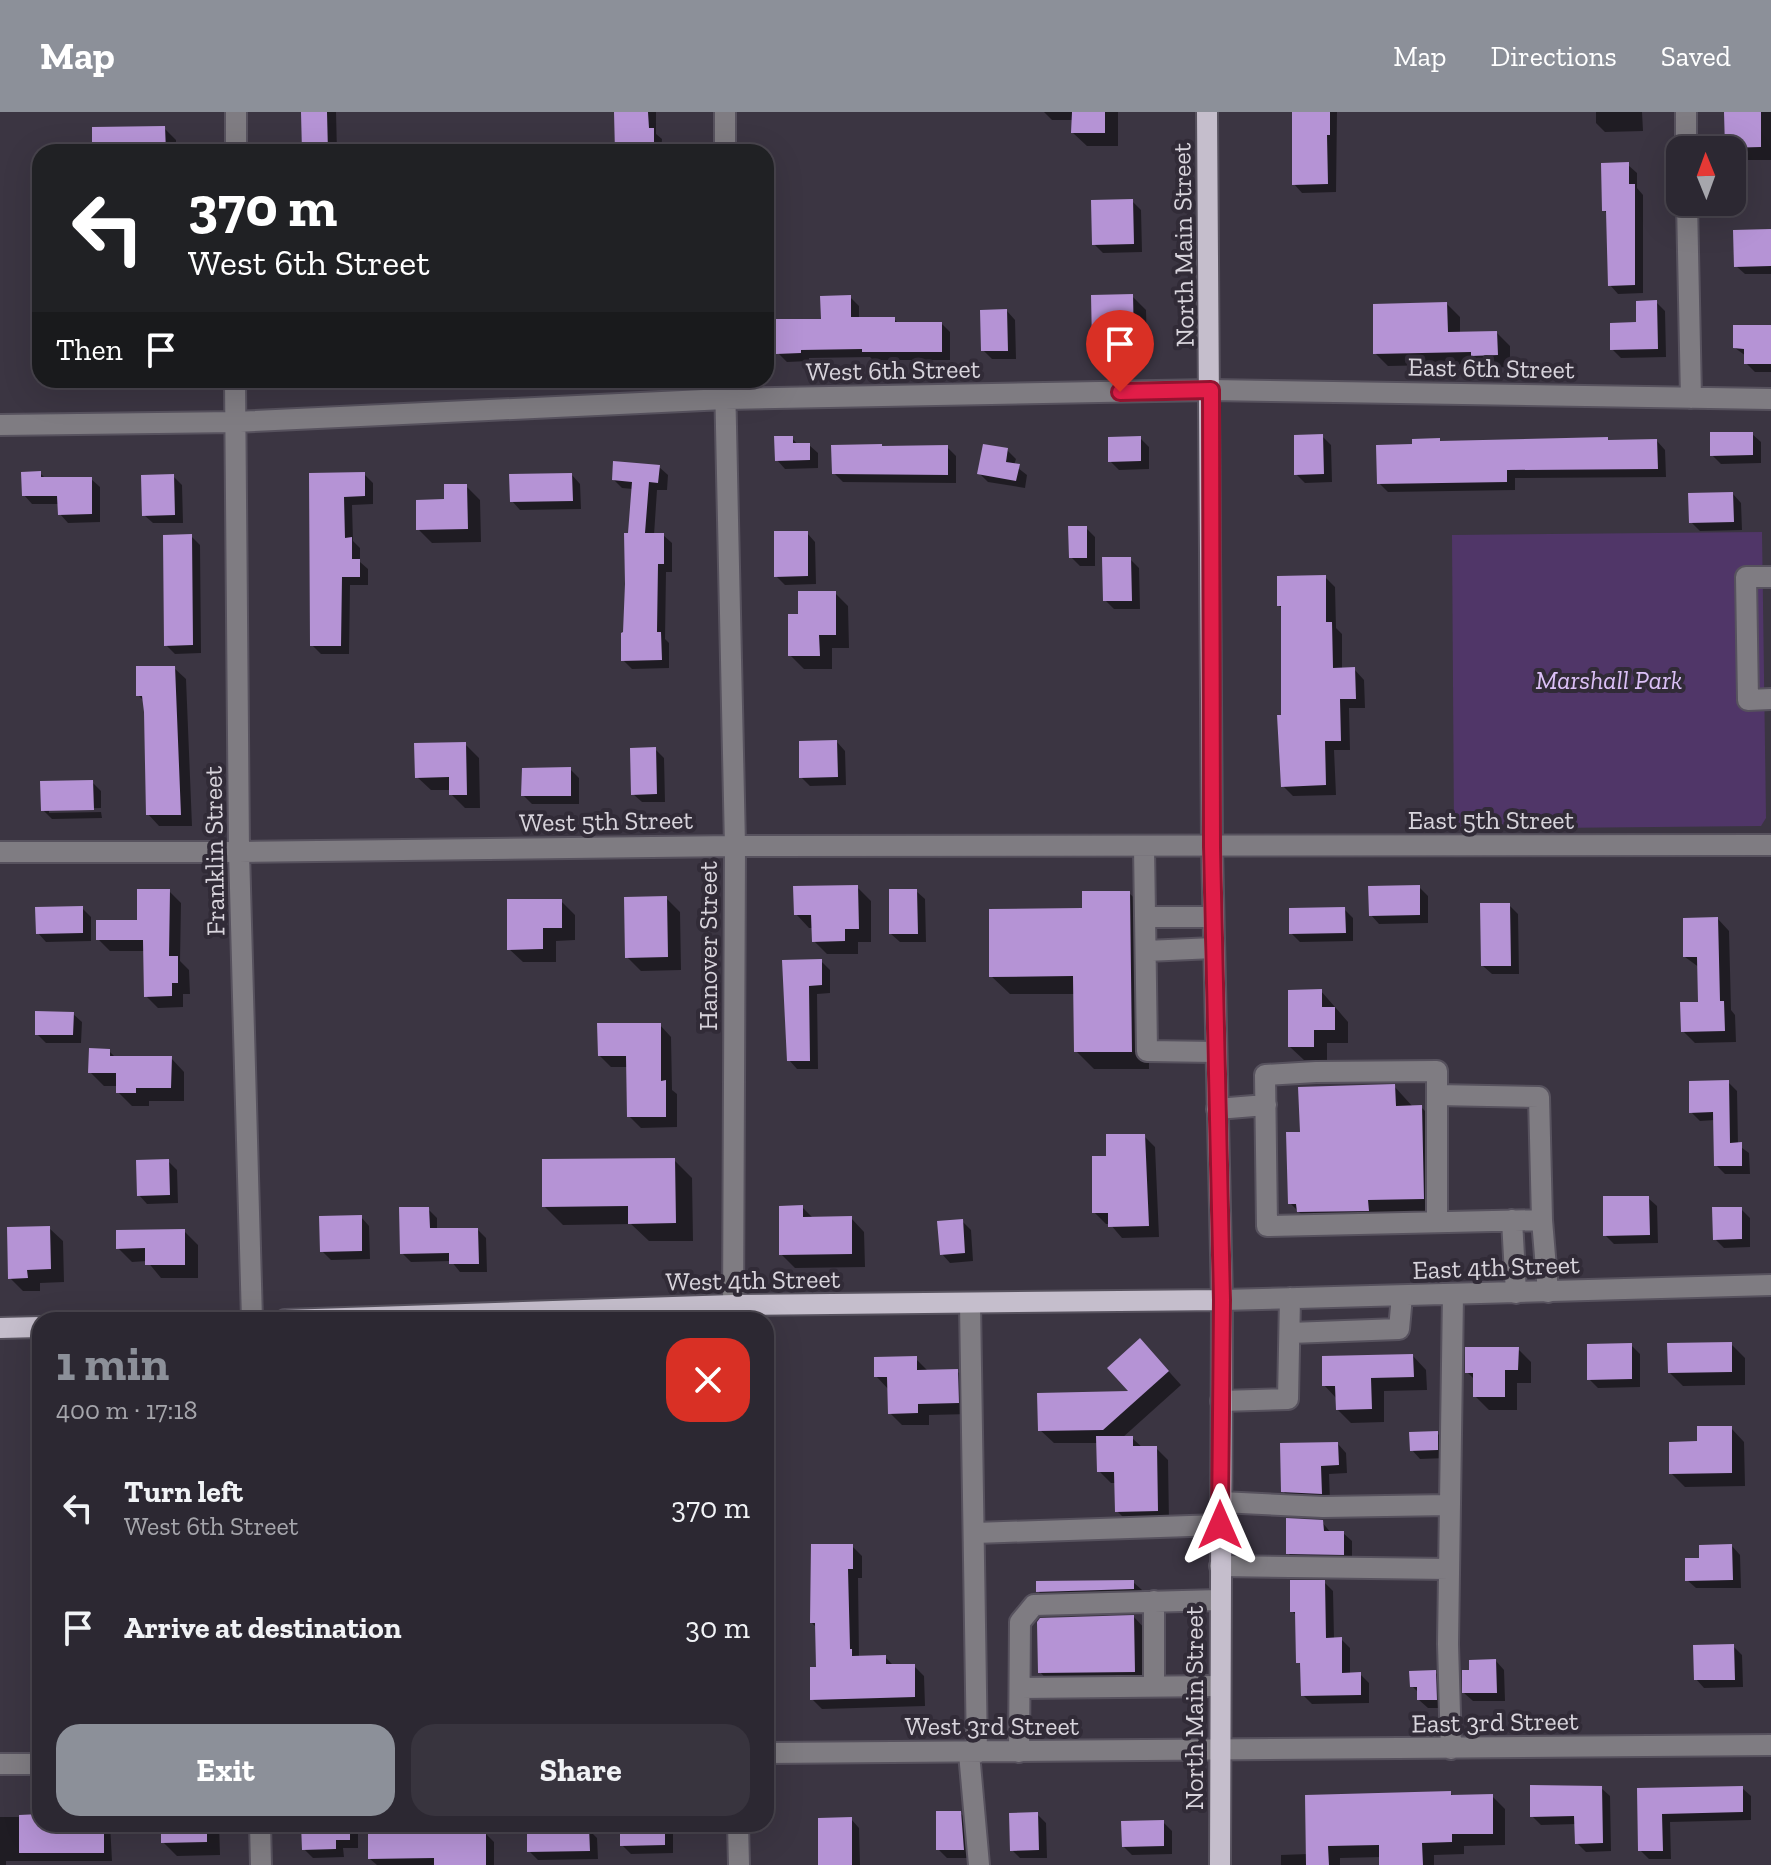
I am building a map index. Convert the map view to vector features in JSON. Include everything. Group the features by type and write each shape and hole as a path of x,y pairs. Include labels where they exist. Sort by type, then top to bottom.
{"main road":[{"name":"North Main Street","path":"1207,112 1212,847 1222,1300 1220,1865"},
{"name":"West 4th Street","path":"757,1312 970,1303 1222,1300"},
{"path":"0,1328 32,1327"}],"street":[{"path":"236,112 236,144"},
{"path":"725,112 725,144"},
{"path":"1686,112 1686,136"},
{"path":"1687,216 1691,398"},
{"name":"Franklin Street","path":"235,388 239,852 252,1312"},
{"name":"West 6th Street","path":"0,425 235,422 725,389 1211,390"},
{"name":"Hanover Street","path":"725,389 735,846 733,1312"},
{"name":"East 6th Street","path":"1211,390 1771,399"},
{"path":"1771,577 1746,577 1748,700 1771,699"},
{"name":"East 5th Street","path":"1212,847 1771,845"},
{"name":"West 5th Street","path":"0,852 735,846 1212,847"},
{"path":"1144,847 1147,1051 1216,1052"},
{"path":"1145,917 1213,917"},
{"path":"1146,951 1214,948"},
{"path":"1437,1222 1437,1071 1265,1075 1267,1226 1542,1220"},
{"path":"1437,1095 1539,1097 1542,1220 1548,1292"},
{"path":"1217,1109 1266,1105"},
{"path":"1512,1220 1516,1293"},
{"name":"East 4th Street","path":"1222,1300 1771,1285"},
{"path":"1451,1749 1449,1505 1453,1294"},
{"path":"1290,1333 1399,1329 1402,1296"},
{"path":"1221,1401 1288,1399 1290,1298"},
{"path":"970,1303 975,1533 973,1753 979,1865"},
{"path":"1221,1502 1323,1507 1449,1505"},
{"path":"975,1533 1220,1525"},
{"path":"1220,1566 1449,1569"},
{"path":"1019,1752 1020,1622 1034,1605 1220,1600"},
{"path":"1154,1601 1154,1686"},
{"path":"1020,1688 1219,1686"},
{"name":"East 3rd Street","path":"1219,1751 1771,1745"},
{"name":"West 3rd Street","path":"774,1753 1219,1751"},
{"path":"0,1764 32,1764"},
{"path":"260,1832 261,1865"},
{"path":"738,1832 739,1865"}],"green space":[{"name":"Marshall Park","path":"1762,532 1766,818 1761,826 1454,829 1452,535"}],"building":[{"path":"301,112 327,112 328,144 302,144"},
{"path":"614,112 648,112 649,128 654,128 654,144 615,144"},
{"path":"1072,112 1105,112 1105,133 1071,133"},
{"path":"1292,112 1330,112 1328,184 1292,185"},
{"path":"1724,112 1761,112 1761,147 1746,147 1746,136 1725,136"},
{"path":"165,126 166,144 92,144 92,127"},
{"path":"1629,162 1629,184 1635,184 1635,285 1608,286 1601,163"},
{"path":"1133,199 1134,244 1092,245 1091,200"},
{"path":"1771,229 1771,266 1734,267 1733,230"},
{"path":"1133,294 1134,343 1092,343 1091,295"},
{"path":"851,295 851,317 895,317 895,322 942,322 942,352 862,352 862,349 801,350 801,353 776,354 775,319 821,319 820,296"},
{"path":"1657,300 1658,349 1610,350 1610,323 1636,322 1636,301"},
{"path":"1447,302 1448,332 1497,331 1498,355 1471,356 1471,352 1373,354 1373,304"},
{"path":"1007,309 1008,351 981,351 980,310"},
{"path":"1733,325 1771,325 1771,364 1744,364 1744,349 1733,348"},
{"path":"1710,432 1753,432 1753,455 1710,456"},
{"path":"1323,434 1324,474 1294,475 1294,435"},
{"path":"774,436 793,436 793,443 810,443 810,460 775,461"},
{"path":"1141,436 1141,461 1108,462 1108,437"},
{"path":"1608,437 1608,440 1657,439 1658,469 1507,470 1507,482 1377,484 1376,445 1412,444 1412,439 1440,438 1440,441"},
{"path":"983,444 1008,448 1006,462 1020,464 1016,481 977,474"},
{"path":"831,445 948,445 948,475 832,474"},
{"path":"613,461 660,465 658,483 649,482 645,533 664,533 664,564 658,564 657,632 661,632 662,660 621,661 624,533 628,533 632,482 612,480"},
{"path":"41,471 41,477 92,477 92,514 58,515 57,496 22,496 21,472"},
{"path":"365,472 365,496 344,497 345,538 352,537 352,559 360,559 360,577 342,577 341,646 310,646 309,473"},
{"path":"572,473 573,501 510,502 509,474"},
{"path":"174,474 175,515 142,516 141,475"},
{"path":"444,484 467,484 468,529 416,530 416,500 444,499"},
{"path":"1733,492 1734,522 1689,523 1688,493"},
{"path":"1068,526 1087,526 1087,558 1069,558"},
{"path":"774,531 808,531 808,576 774,577"},
{"path":"192,534 193,645 164,646 163,535"},
{"path":"1102,557 1131,557 1132,601 1103,601"},
{"path":"1326,575 1326,622 1332,622 1333,668 1355,667 1356,699 1340,699 1341,741 1325,741 1326,785 1281,787 1277,715 1281,715 1281,606 1277,606 1277,576"},
{"path":"798,591 836,591 836,635 819,635 820,656 788,656 788,614 798,614"},
{"path":"136,666 175,666 181,815 146,815 144,712 142,696 136,696"},
{"path":"837,740 838,777 799,778 799,741"},
{"path":"466,742 467,795 449,795 449,777 415,778 414,743"},
{"path":"656,747 657,794 631,795 630,748"},
{"path":"571,767 571,796 521,796 522,768"},
{"path":"93,780 94,810 41,811 40,781"},
{"path":"858,885 859,929 845,929 845,941 812,942 811,915 794,915 793,886"},
{"path":"1420,885 1420,915 1369,916 1368,886"},
{"path":"137,889 170,889 169,956 178,956 178,983 172,983 172,996 144,997 143,940 96,940 96,920 137,920"},
{"path":"889,889 917,889 918,934 889,934"},
{"path":"1082,891 1130,891 1132,1052 1074,1052 1073,976 989,977 989,909 1082,908"},
{"path":"667,896 668,957 625,958 624,897"},
{"path":"507,899 562,899 562,928 543,928 543,949 507,950"},
{"path":"1480,903 1510,903 1511,966 1481,966"},
{"path":"83,906 83,933 36,934 35,907"},
{"path":"1345,907 1346,933 1289,934 1289,908"},
{"path":"1718,917 1720,1001 1724,1001 1725,1031 1681,1032 1680,1002 1698,1002 1697,957 1683,957 1683,918"},
{"path":"822,959 822,985 809,986 810,1061 787,1061 782,960"},
{"path":"1322,989 1322,1007 1335,1007 1335,1030 1314,1030 1314,1047 1288,1047 1288,990"},
{"path":"35,1011 74,1012 73,1035 35,1035"},
{"path":"597,1023 661,1023 661,1081 666,1080 666,1117 627,1117 626,1056 598,1056"},
{"path":"89,1048 110,1049 110,1056 172,1056 171,1088 136,1088 136,1093 116,1093 116,1073 88,1073"},
{"path":"1729,1080 1730,1143 1742,1142 1742,1166 1714,1166 1713,1112 1689,1113 1689,1081"},
{"path":"1395,1084 1396,1106 1422,1105 1424,1199 1368,1200 1369,1211 1297,1212 1296,1204 1288,1204 1286,1132 1300,1132 1298,1087"},
{"path":"1106,1134 1145,1134 1149,1226 1108,1227 1108,1213 1092,1213 1092,1156 1106,1156"},
{"path":"675,1158 676,1223 628,1224 628,1206 542,1207 542,1159"},
{"path":"169,1159 170,1195 137,1196 136,1160"},
{"path":"1603,1196 1649,1196 1650,1235 1603,1236"},
{"path":"803,1205 803,1217 852,1216 852,1254 779,1255 779,1206"},
{"path":"399,1207 429,1207 430,1228 478,1228 479,1264 449,1264 449,1253 400,1254"},
{"path":"1712,1207 1742,1207 1742,1239 1713,1240"},
{"path":"362,1215 362,1251 320,1252 319,1216"},
{"path":"963,1219 965,1253 940,1255 937,1221"},
{"path":"50,1226 51,1269 27,1270 28,1278 8,1279 7,1227"},
{"path":"185,1229 185,1265 145,1265 145,1248 116,1249 116,1230"},
{"path":"1140,1338 1169,1371 1103,1430 1038,1431 1037,1393 1128,1391 1107,1368"},
{"path":"1732,1342 1732,1372 1668,1373 1667,1343"},
{"path":"1632,1343 1632,1379 1587,1380 1587,1344"},
{"path":"1465,1347 1519,1347 1518,1370 1505,1370 1505,1397 1473,1397 1473,1373 1465,1373"},
{"path":"1413,1354 1414,1377 1371,1378 1372,1409 1336,1410 1335,1386 1322,1386 1322,1356"},
{"path":"917,1356 917,1370 958,1369 959,1403 918,1404 918,1413 888,1414 887,1377 874,1377 874,1357"},
{"path":"1697,1426 1732,1426 1732,1473 1669,1474 1669,1442 1697,1441"},
{"path":"1438,1431 1438,1450 1410,1451 1409,1432"},
{"path":"1096,1436 1133,1436 1133,1446 1157,1446 1158,1511 1115,1512 1114,1472 1097,1472"},
{"path":"1338,1442 1339,1465 1321,1466 1322,1494 1281,1492 1280,1443"},
{"path":"1286,1518 1323,1520 1324,1531 1344,1531 1344,1555 1286,1554"},
{"path":"811,1544 853,1544 853,1569 848,1569 852,1656 886,1655 886,1664 915,1664 915,1697 810,1700 810,1667 816,1667 815,1623 810,1623"},
{"path":"1732,1544 1733,1580 1685,1581 1685,1558 1699,1558 1699,1545"},
{"path":"1134,1580 1134,1589 1036,1592 1036,1581"},
{"path":"1290,1580 1325,1580 1326,1638 1342,1637 1342,1673 1361,1672 1361,1695 1301,1696 1300,1663 1296,1663 1295,1612 1290,1612"},
{"path":"1134,1615 1135,1672 1038,1673 1037,1622 1040,1618"},
{"path":"1734,1644 1735,1680 1694,1680 1693,1645"},
{"path":"1496,1659 1497,1693 1462,1693 1462,1670 1469,1670 1469,1660"},
{"path":"1436,1670 1437,1700 1417,1700 1417,1687 1410,1687 1409,1671"},
{"path":"1530,1785 1602,1786 1603,1843 1575,1844 1574,1816 1530,1817"},
{"path":"1743,1786 1743,1812 1662,1814 1663,1851 1638,1851 1637,1788"},
{"path":"1451,1791 1451,1795 1493,1794 1493,1834 1452,1834 1452,1842 1422,1843 1423,1865 1379,1865 1379,1845 1328,1846 1329,1865 1306,1865 1305,1795"},
{"path":"936,1811 961,1811 964,1850 936,1850"},
{"path":"1038,1812 1039,1850 1010,1851 1009,1813"},
{"path":"32,1814 32,1832 104,1832 104,1853 19,1853 19,1815"},
{"path":"852,1817 852,1865 818,1865 818,1818"},
{"path":"1164,1820 1164,1846 1122,1847 1121,1821"},
{"path":"161,1832 207,1832 207,1842 161,1843"},
{"path":"301,1832 350,1832 350,1840 336,1840 336,1849 302,1850"},
{"path":"368,1832 486,1832 486,1865 434,1865 434,1858 368,1859"},
{"path":"527,1832 589,1832 590,1851 527,1852"},
{"path":"620,1832 665,1832 665,1845 620,1846"}],"route":[{"path":"1120,392 1211,390 1212,847 1222,1300 1220,1525"}]}
